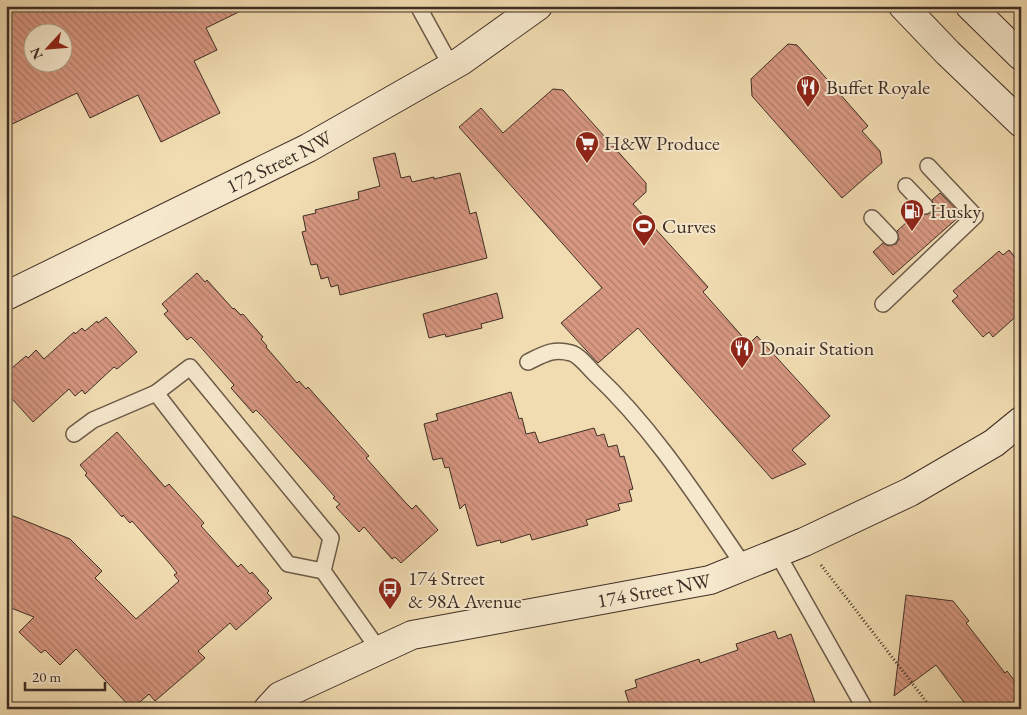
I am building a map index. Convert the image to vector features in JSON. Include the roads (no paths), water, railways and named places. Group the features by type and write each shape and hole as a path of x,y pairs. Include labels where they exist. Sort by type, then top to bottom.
{"street":[{"name":"172 Street NW","path":"6,296 308,148 461,61 538,6"},
{"path":"903,6 948,54 1021,123"},
{"path":"970,6 1021,56"},
{"name":"174 Street NW","path":"268,709 280,696 412,635 710,580 804,542 910,492 994,444 1021,421"}],"lane":[{"path":"418,6 451,66"},
{"path":"883,304 916,264 951,231 975,216 928,166"},
{"path":"906,186 925,206"},
{"path":"872,218 890,237"},
{"path":"528,362 551,351 573,353 600,378 644,426 678,469 744,566"},
{"path":"74,434 93,420 156,393 190,367 331,538 322,571"},
{"path":"156,393 288,564 322,571 379,650"},
{"path":"777,553 865,709"}],"place":[{"name":"Buffet Royale","path":"808,108"},
{"name":"H&W Produce","path":"587,164"},
{"name":"Husky","path":"912,232"},
{"name":"Curves","path":"644,247"},
{"name":"Donair Station","path":"742,369"},
{"name":"174 Street & 98A Avenue","path":"390,610"}]}
